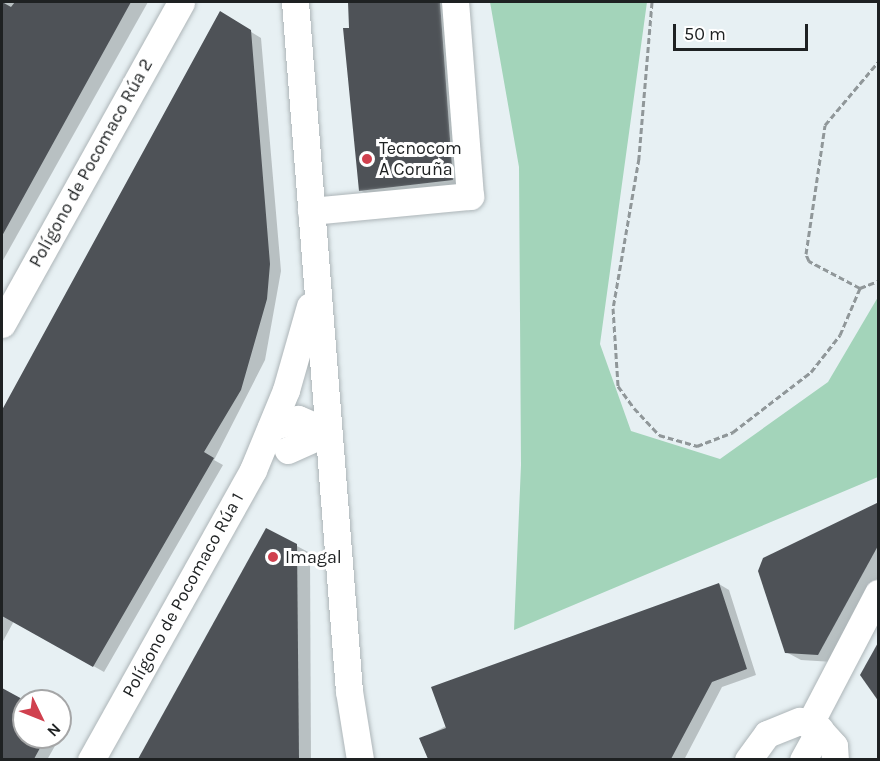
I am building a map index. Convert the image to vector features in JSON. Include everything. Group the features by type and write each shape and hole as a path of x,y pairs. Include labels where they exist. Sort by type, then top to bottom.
{"street":[{"name":"Polígono de Pocomaco Rúa 2","path":"2,324 181,2"},
{"path":"295,2 315,285 356,758"},
{"path":"311,211 470,196 455,2"},
{"name":"Polígono de Pocomaco Rúa 1","path":"91,759 253,470 299,351 315,285"},
{"path":"271,427 298,419 328,432"},
{"path":"253,470 288,450 328,432"},
{"path":"288,450 320,471 332,491"},
{"path":"804,759 814,727 879,593"},
{"path":"748,759 767,734 784,725 814,727 834,746 835,759"}],"path":[{"path":"652,2 639,158 613,308 618,386 623,393 659,435 697,446 733,432 811,372 840,335 860,288 879,281"},
{"path":"860,288 809,261 806,254 825,125 879,62"}],"green space":[{"path":"490,2 647,2 600,344 631,431 720,459 828,382 878,297 878,477 514,630 521,465 519,167"}],"building":[{"path":"2,2 11,7 15,2 131,2 2,236"},
{"path":"348,2 440,2 453,180 359,191 343,28 349,28"},
{"path":"220,11 251,30 270,264 267,299 241,390 204,452 214,458 93,667 2,616 2,410"},
{"path":"879,502 879,544 818,655 785,653 758,571 763,558"},
{"path":"266,528 297,544 299,759 138,759"},
{"path":"719,583 747,669 712,682 671,759 428,759 419,738 446,728 431,687"},
{"path":"879,641 879,702 860,675"},
{"path":"2,688 12,693 12,749 39,749 34,759 2,759"}],"place":[{"name":"Tecnocom A Coruña","path":"367,159"},
{"name":"Imagal","path":"273,557"}]}
